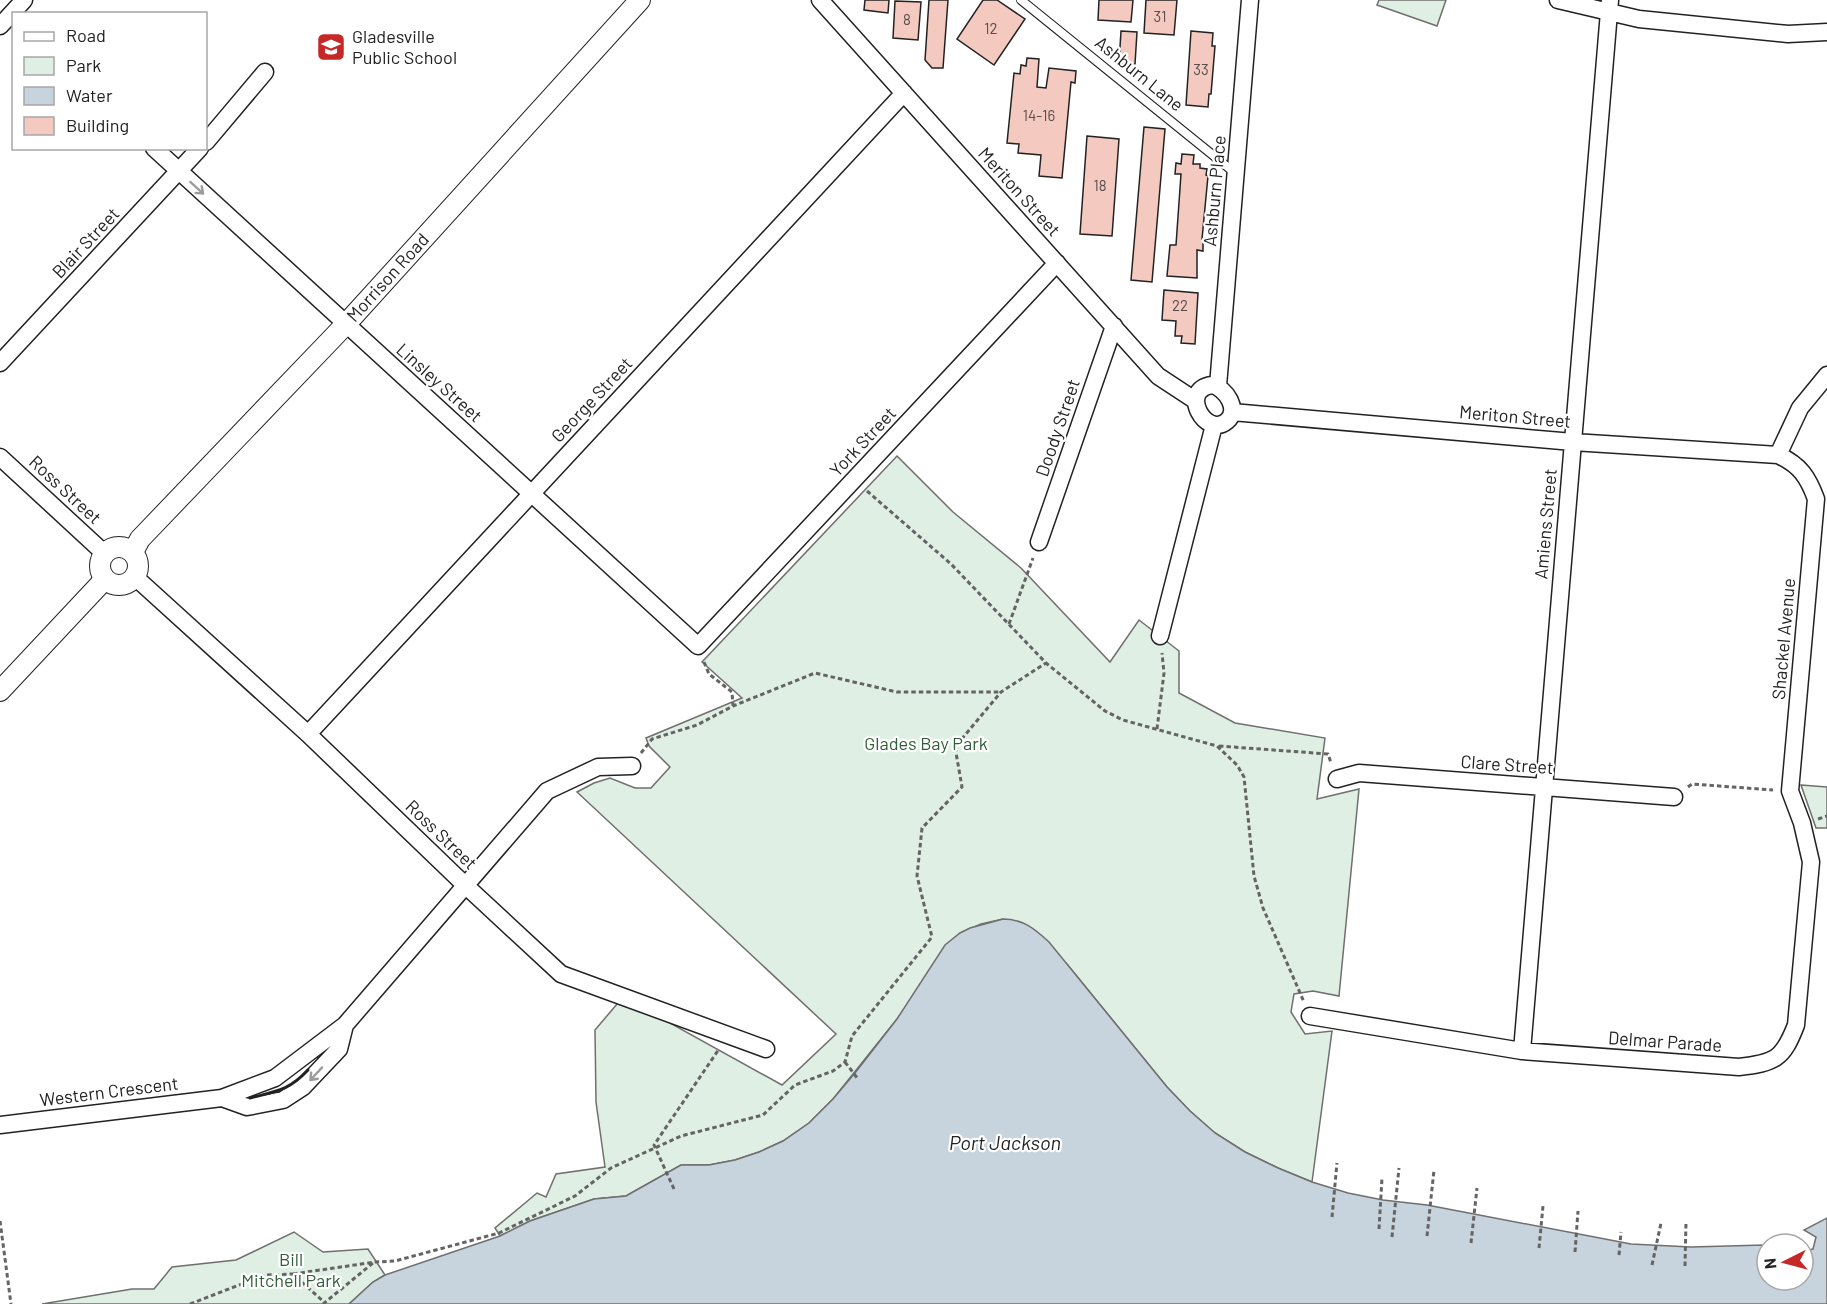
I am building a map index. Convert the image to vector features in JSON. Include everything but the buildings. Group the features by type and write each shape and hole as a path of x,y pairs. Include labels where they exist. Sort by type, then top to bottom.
{"street":[{"path":"6,18 24,0"},
{"name":"Morrison Road","path":"133,552 140,539 346,324 640,0"},
{"name":"Meriton Street","path":"820,0 1158,376 1196,400"},
{"name":"Ashburn Place","path":"1218,386 1250,0"},
{"path":"1558,0 1610,6 1639,19 1788,34 1827,32"},
{"name":"Amiens Street","path":"1522,1051 1610,6"},
{"path":"207,141 265,72"},
{"name":"George Street","path":"308,734 904,93"},
{"name":"Linsley Street","path":"156,150 698,646"},
{"name":"Blair Street","path":"0,363 198,150"},
{"name":"York Street","path":"698,646 1057,263"},
{"name":"Doody Street","path":"1039,542 1114,326"},
{"path":"1785,459 1800,408 1827,375"},
{"path":"1207,386 1218,386 1231,404 1230,418 1223,425 1214,425 1206,421 1198,411 1196,400 1201,389 1207,386"},
{"name":"Meriton Street","path":"1232,412 1785,459"},
{"path":"1160,636 1214,425"},
{"name":"Ross Street","path":"0,457 104,553"},
{"name":"Shackel Avenue","path":"1785,459 1804,475 1816,499 1790,791 1802,823"},
{"path":"116,547 133,552 138,564 135,577 118,585 105,579 100,570 104,553 116,547"},
{"name":"Ross Street","path":"135,577 308,734 561,974 766,1049"},
{"path":"0,691 105,579"},
{"name":"Western Crescent","path":"0,1125 222,1098 275,1078 345,1025 548,791 598,767 632,766"},
{"name":"Clare Street","path":"1337,778 1359,773 1674,797"},
{"name":"Delmar Parade","path":"1310,1016 1522,1051 1739,1067 1762,1064 1777,1057 1788,1046 1796,1025 1810,862 1802,823"},
{"name":"Western Crescent","path":"222,1098 247,1107 283,1100 303,1087 339,1049 345,1025"}],"lane":[{"name":"Ashburn Lane","path":"1021,0 1236,173"}],"path":[{"path":"855,479 879,503 951,564 1046,663 1105,711 1123,720 1217,746 1328,754 1337,778"},
{"path":"1009,624 1039,542"},
{"path":"1157,729 1164,673 1160,636"},
{"path":"698,646 709,674 732,692 733,706"},
{"path":"189,1304 265,1275 294,1274 395,1261 499,1233 575,1196 611,1168 681,1136 763,1115 795,1085 833,1071 845,1062 852,1036 932,937 917,876 922,828 962,787 955,747 1001,692 1046,663"},
{"path":"632,766 652,739 697,725 733,706 815,673 897,693 1001,692"},
{"path":"1217,746 1237,765 1244,777 1254,876 1268,918 1310,1016"},
{"path":"1692,784 1790,791"},
{"path":"674,1189 654,1144 729,1035"},
{"path":"845,1062 858,1079"},
{"path":"1332,1216 1337,1163"},
{"path":"1392,1237 1399,1168"},
{"path":"1427,1236 1434,1170"},
{"path":"1379,1228 1383,1178"},
{"path":"1471,1243 1477,1188"},
{"path":"1539,1248 1543,1206"},
{"path":"1575,1252 1578,1211"},
{"path":"0,1221 10,1304"},
{"path":"1685,1266 1686,1222"},
{"path":"1652,1265 1661,1223"},
{"path":"1619,1255 1621,1233"},
{"path":"294,1274 323,1303 375,1262"}],"green space":[{"path":"1379,0 1446,0 1437,26 1377,5"},
{"name":"Glades Bay Park","path":"897,456 953,512 1021,568 1110,662 1139,620 1179,651 1179,693 1235,723 1325,738 1317,799 1359,789 1339,996 1313,991 1294,994 1291,1012 1305,1034 1332,1031 1312,1182 1245,1152 1215,1133 1167,1087 1067,964 1003,919 981,924 960,933 897,1019 833,1099 809,1123 783,1141 735,1160 709,1165 681,1165 626,1196 594,1199 530,1221 500,1236 495,1228 537,1193 546,1197 556,1174 605,1167 596,1102 595,1030 623,997 782,1085 836,1034 577,792 610,778 635,788 651,788 670,767 649,746 646,738 742,698 702,662"},
{"path":"1801,785 1827,787 1827,828 1816,828"},
{"name":"Bill Mitchell Park","path":"294,1232 323,1252 368,1249 385,1275 373,1282 349,1304 42,1304 132,1289 154,1289 172,1267 236,1260"}],"water":[{"name":"Port Jackson","path":"1010,919 1039,933 1049,942 1167,1087 1190,1111 1215,1133 1245,1152 1278,1168 1348,1193 1427,1205 1631,1244 1691,1247 1755,1245 1755,1292 1815,1292 1816,1237 1815,1232 1804,1230 1827,1218 1827,1304 349,1304 373,1282 385,1275 500,1236 530,1221 594,1199 626,1196 681,1165 709,1165 735,1160 783,1141 809,1123 833,1099 897,1019 945,945 970,928"}],"wall":[{"path":"250,1098 275,1092 288,1086 308,1070"}],"place":[{"name":"Gladesville Public School","path":"331,47"}]}
